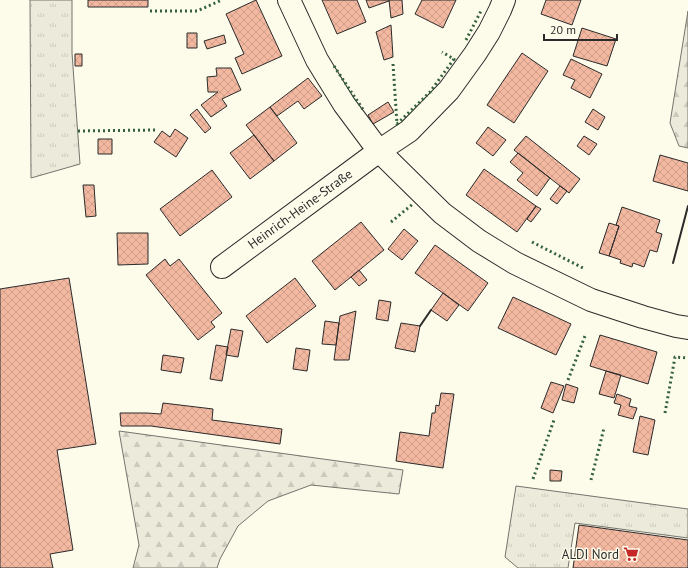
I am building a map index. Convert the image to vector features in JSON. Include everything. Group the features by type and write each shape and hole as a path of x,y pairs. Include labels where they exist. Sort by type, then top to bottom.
{"street":[{"path":"289,0 317,60 344,104 379,151 442,213 479,240 515,263 591,300 643,317 688,328"},
{"name":"Heinrich-Heine-Straße","path":"222,267 379,151 409,131 449,90 489,32 504,0"}],"green space":[{"path":"30,0 72,0 72,53 80,164 31,178"},
{"path":"688,11 688,148 679,146 670,123"},
{"path":"119,431 403,470 399,494 311,485 268,501 238,526 220,559 217,568 133,568 139,545"},
{"path":"516,486 688,509 688,538 575,523 568,568 518,568 505,557"}],"building":[{"path":"88,0 148,0 148,7 88,7"},
{"path":"256,0 282,56 242,74 235,58 244,54 226,14"},
{"path":"322,0 357,0 366,22 337,34"},
{"path":"366,0 389,0 389,1 369,8"},
{"path":"389,0 402,0 403,14 391,18"},
{"path":"422,0 456,0 443,28 415,14"},
{"path":"546,0 581,0 572,25 541,14"},
{"path":"391,25 393,57 384,60 376,32"},
{"path":"582,28 616,39 607,66 573,56"},
{"path":"187,33 197,33 197,48 187,48"},
{"path":"224,35 226,43 207,49 204,41"},
{"path":"522,53 548,71 514,123 487,105"},
{"path":"75,54 82,54 82,66 75,66"},
{"path":"571,59 602,74 590,98 571,88 575,80 563,75"},
{"path":"216,68 231,68 241,90 222,99 227,106 211,117 201,105 218,92 208,92 207,77 217,76"},
{"path":"308,78 322,96 304,109 298,101 277,116 270,107"},
{"path":"388,102 394,112 373,124 368,115"},
{"path":"270,107 297,143 274,161 246,125"},
{"path":"197,109 211,128 205,133 190,115"},
{"path":"593,109 605,117 598,130 585,122"},
{"path":"488,127 506,140 493,156 476,143"},
{"path":"175,129 188,138 176,157 154,142 162,131 170,137"},
{"path":"254,135 274,161 250,179 230,153"},
{"path":"526,136 580,179 569,193 514,150"},
{"path":"584,136 597,144 589,155 577,146"},
{"path":"98,139 112,139 112,154 98,154"},
{"path":"518,153 550,178 537,196 517,180 523,173 510,162"},
{"path":"660,155 688,163 688,191 653,181"},
{"path":"484,169 536,206 517,232 466,195"},
{"path":"212,170 232,197 180,236 160,209"},
{"path":"83,185 94,185 96,216 86,217"},
{"path":"560,186 567,191 557,204 550,199"},
{"path":"536,206 541,209 531,222 527,219"},
{"path":"622,207 660,220 656,232 662,234 657,252 650,250 644,267 633,263 632,267 620,263 621,260 609,256 619,226 616,225"},
{"path":"361,222 384,250 335,290 312,261"},
{"path":"609,223 619,226 609,256 599,253"},
{"path":"404,229 418,241 402,260 388,249"},
{"path":"117,233 148,233 148,264 118,265"},
{"path":"435,245 488,283 468,311 415,273"},
{"path":"165,259 170,266 179,259 222,313 211,322 215,327 198,340 146,275"},
{"path":"359,270 367,280 359,286 351,277"},
{"path":"69,278 96,444 57,450 73,550 50,554 53,568 0,568 0,289"},
{"path":"295,278 316,306 267,343 246,316"},
{"path":"443,293 459,305 447,321 431,310"},
{"path":"513,297 571,324 556,355 498,328"},
{"path":"379,300 391,302 388,321 376,319"},
{"path":"356,311 349,360 334,360 340,316"},
{"path":"325,321 339,323 336,345 322,344"},
{"path":"401,323 420,326 415,352 395,348"},
{"path":"231,329 243,331 238,357 226,355"},
{"path":"600,335 657,352 648,384 590,366"},
{"path":"216,345 228,347 222,381 210,379"},
{"path":"296,348 310,350 307,371 293,369"},
{"path":"163,355 184,358 181,373 161,370"},
{"path":"606,371 621,375 614,398 599,394"},
{"path":"551,382 564,386 553,413 541,408"},
{"path":"566,384 578,388 574,403 562,400"},
{"path":"441,393 454,394 443,468 396,461 400,432 429,436 432,413 435,413 436,405 439,406"},
{"path":"617,394 631,399 629,406 637,408 633,419 618,415 621,405 614,403"},
{"path":"163,403 213,409 212,420 282,429 280,444 151,426 121,426 120,413 161,414"},
{"path":"640,416 655,420 648,455 633,452"},
{"path":"550,470 562,471 561,481 550,481"},
{"name":"ALDI Nord","path":"579,525 688,540 688,568 573,568"}],"hedge":[{"path":"150,11 197,11 222,0"},
{"path":"466,40 481,11"},
{"path":"393,64 397,124 430,92 454,59 442,52"},
{"path":"334,66 364,111"},
{"path":"78,131 155,130"},
{"path":"391,222 414,203"},
{"path":"532,242 585,269"},
{"path":"568,380 585,336"},
{"path":"665,413 675,357 688,358"},
{"path":"533,479 554,420"},
{"path":"591,480 604,428"}],"wall":[{"path":"673,263 688,206"},
{"path":"420,326 431,310"}],"place":[{"name":"ALDI Nord","path":"631,554"}]}
